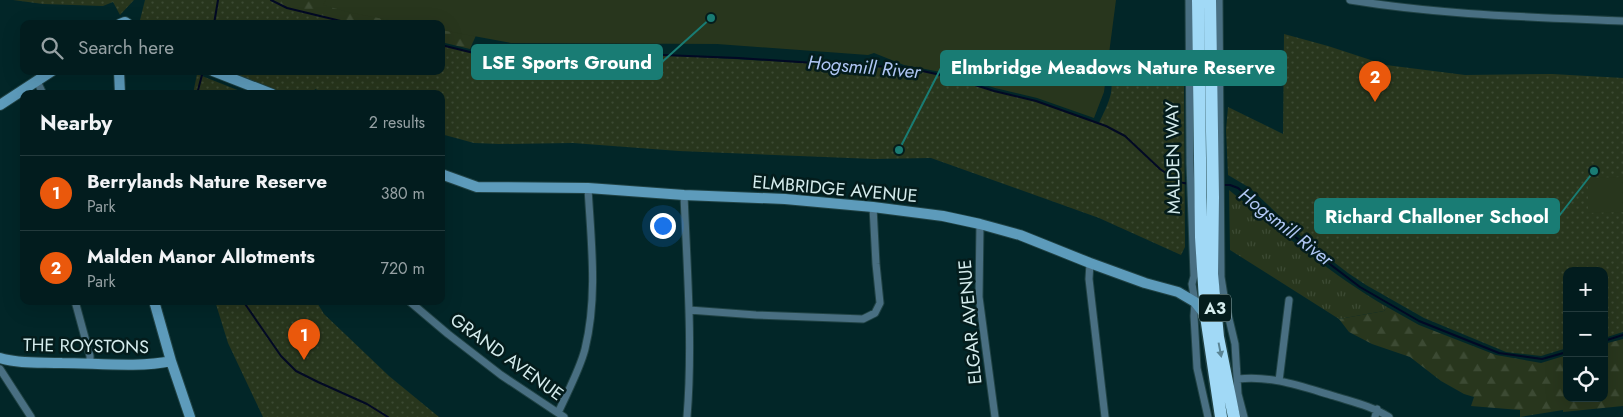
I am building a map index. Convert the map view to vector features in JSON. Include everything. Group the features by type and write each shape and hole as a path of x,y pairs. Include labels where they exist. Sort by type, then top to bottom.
{"highway":[{"name":"MALDEN WAY","path":"1198,0 1206,164"},
{"name":"MALDEN WAY","path":"1206,197 1210,0"},
{"name":"A3","path":"1206,197 1206,316 1221,417"},
{"name":"A3","path":"1206,197 1218,337 1234,417"}],"street":[{"name":"MALDEN WAY","path":"1189,0 1206,164 1206,197 1192,284 1195,302 1197,368 1208,417"},
{"name":"MALDEN WAY","path":"1206,164 1221,106 1219,0"},
{"path":"1350,0 1395,7 1465,14 1623,22"},
{"path":"23,90 46,75"},
{"path":"119,75 120,90"},
{"path":"224,75 262,90"},
{"path":"37,81 41,90"},
{"path":"0,105 20,92"},
{"name":"ELMBRIDGE AVENUE","path":"445,175 477,187 588,188 684,195 785,199 943,216 1020,235 1090,264 1178,292 1195,302 1206,316"},
{"path":"561,415 584,351 590,321 592,289 588,188"},
{"path":"684,195 689,310 689,393 687,417"},
{"path":"1206,197 1225,302 1235,344 1238,394 1244,417"},
{"path":"689,310 756,315 863,319 875,313 880,303 873,207"},
{"name":"ELGAR AVENUE","path":"980,224 980,297 995,417"},
{"path":"1090,264 1089,278 1105,417"},
{"path":"1178,292 1185,290 1192,284"},
{"path":"1279,381 1289,300"},
{"path":"77,305 90,356 90,363"},
{"path":"155,305 190,417"},
{"name":"GRAND AVENUE","path":"414,305 501,375 561,415"},
{"name":"THE ROYSTONS","path":"0,358 22,362 148,364 171,361"},
{"path":"0,369 31,417"},
{"path":"1238,379 1250,378 1279,381 1377,409 1388,417"},
{"path":"1375,417 1377,409"}],"green space":[{"path":"13,0 134,0 120,15 113,2 103,6 43,4"},
{"path":"145,0 271,0 287,8 336,20 140,20"},
{"path":"217,0 329,0 428,20 243,20"},
{"path":"326,0 1116,0 1104,92 1094,118 1037,98 995,88 951,74 904,65 874,53 868,55 717,44 511,43 445,31 445,20 389,20 323,5"},
{"path":"445,25 477,33 470,49 445,43"},
{"path":"1284,34 1386,65 1465,75 1552,74 1623,78 1623,332 1608,337 1608,267 1563,267 1563,349 1541,356 1506,352 1424,318 1366,285 1305,240 1250,188 1228,175 1226,130 1228,107 1283,134"},
{"path":"445,46 474,53 503,55 663,55 904,67 952,77 994,91 1036,101 1099,123 1110,97 1112,70 1116,57 1184,79 1185,247 1181,255 1099,218 931,158 874,159 679,151 573,143 474,143 445,135 445,90 267,90 232,75 445,75"},
{"path":"197,75 200,75 237,90 194,90"},
{"path":"1623,177 1623,212 1588,213 1588,178"},
{"path":"1229,190 1345,281 1387,307 1384,311 1339,319 1230,250"},
{"path":"216,305 318,305 324,314 389,376 439,417 263,417 228,343"},
{"path":"1387,307 1419,325 1496,355 1541,363 1563,356 1563,402 1608,402 1608,343 1623,339 1623,406 1563,412 1563,410 1520,417 1520,410 1471,406 1474,397 1464,394 1441,381 1410,357 1372,344 1349,332 1339,319 1384,311"}],"waterway":[{"path":"215,20 218,0"},
{"name":"Hogsmill River","path":"271,0 287,8 336,20"},
{"name":"Hogsmill River","path":"445,46 474,53 503,55 663,55 904,67 950,77 994,91 1036,101 1106,126 1125,136 1160,169 1179,182 1189,184"},
{"path":"198,90 202,75"},
{"name":"Hogsmill River","path":"1221,185 1230,185 1238,188 1306,246 1360,287 1419,321 1499,353 1542,359 1563,353"},
{"path":"246,305 281,356 296,371 367,404 388,417"},
{"name":"Hogsmill River","path":"1608,340 1623,335"}],"place":[{"name":"LSE Sports Ground","path":"711,18"},
{"name":"Malden Manor Allotments","path":"1375,102"},
{"name":"Elmbridge Meadows Nature Reserve","path":"899,150"},
{"name":"Richard Challoner School","path":"1594,171"},
{"name":"Berrylands Nature Reserve","path":"304,360"}]}
